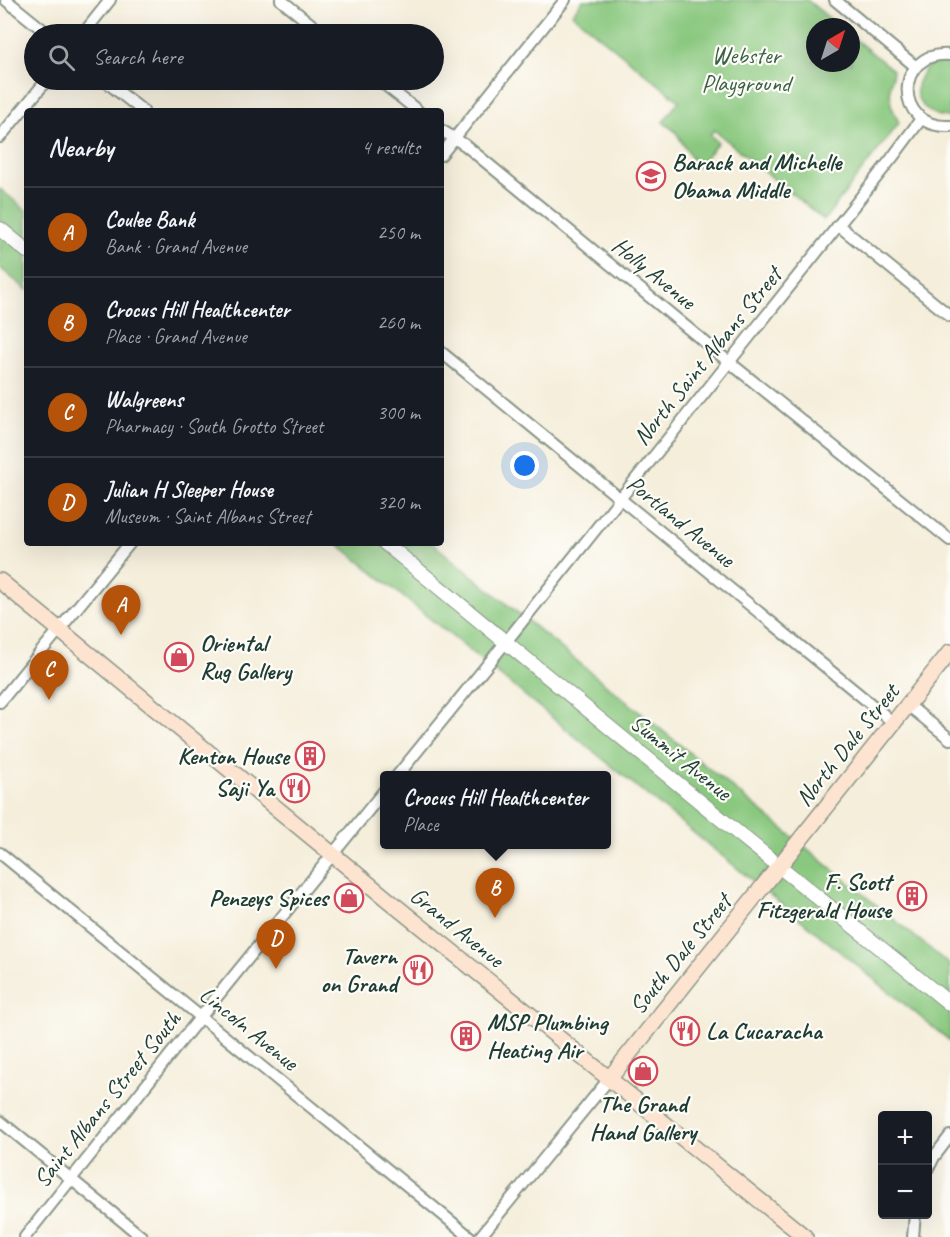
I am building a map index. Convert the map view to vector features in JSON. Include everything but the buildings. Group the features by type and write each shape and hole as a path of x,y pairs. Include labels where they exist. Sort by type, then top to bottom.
{"main road":[{"name":"Grand Avenue","path":"0,580 805,1237"},
{"name":"North Dale Street","path":"779,866 950,652"},
{"name":"South Dale Street","path":"609,1079 779,866"}],"street":[{"path":"6,0 36,24"},
{"path":"91,24 110,0"},
{"path":"281,0 311,24"},
{"path":"835,0 915,66"},
{"path":"444,150 560,2"},
{"path":"950,55 940,54 929,57 915,66 908,87 908,99 921,119 938,127 950,126"},
{"path":"0,137 39,90"},
{"path":"117,90 139,108"},
{"path":"391,90 413,108"},
{"name":"North Saint Albans Street","path":"401,771 921,119"},
{"name":"Holly Avenue","path":"444,132 501,175 950,540"},
{"path":"838,225 950,316"},
{"path":"0,229 24,249"},
{"name":"Portland Avenue","path":"444,354 894,723"},
{"path":"0,702 128,546"},
{"name":"Summit Avenue","path":"389,546 950,1004"},
{"path":"908,705 950,739"},
{"name":"Saint Albans Street South","path":"24,1237 380,796"},
{"name":"Lincoln Avenue","path":"0,853 470,1237"},
{"name":"South Dale Street","path":"480,1237 609,1079"},
{"path":"0,1121 142,1237"},
{"path":"929,1165 950,1136"},
{"path":"913,1237 915,1219"}],"green space":[{"name":"Webster Playground","path":"583,0 807,0 829,18 806,18 806,72 860,72 860,43 893,70 890,89 891,105 899,123 824,220 714,130 710,135 718,142 698,167 676,132 663,122 679,101 572,14"},
{"path":"938,62 950,62 949,117 934,114 928,110 922,105 917,93 917,86 923,73 929,66"},
{"path":"0,189 24,209 24,288 0,268"},
{"path":"341,546 436,546 950,965 950,1041"}],"place":[{"name":"Barack and Michelle Obama Middle","path":"651,176"},
{"name":"Coulee Bank","path":"121,635"},
{"name":"Oriental Rug Gallery","path":"179,657"},
{"name":"Walgreens","path":"49,700"},
{"name":"Kenton House","path":"310,756"},
{"name":"Saji Ya","path":"295,788"},
{"name":"F. Scott Fitzgerald House","path":"912,896"},
{"name":"Penzeys Spices","path":"349,898"},
{"name":"Crocus Hill Healthcenter","path":"495,918"},
{"name":"Julian H Sleeper House","path":"276,969"},
{"name":"Tavern on Grand","path":"418,970"},
{"name":"La Cucaracha","path":"685,1031"},
{"name":"MSP Plumbing Heating Air","path":"466,1036"},
{"name":"The Grand Hand Gallery","path":"643,1071"}]}
